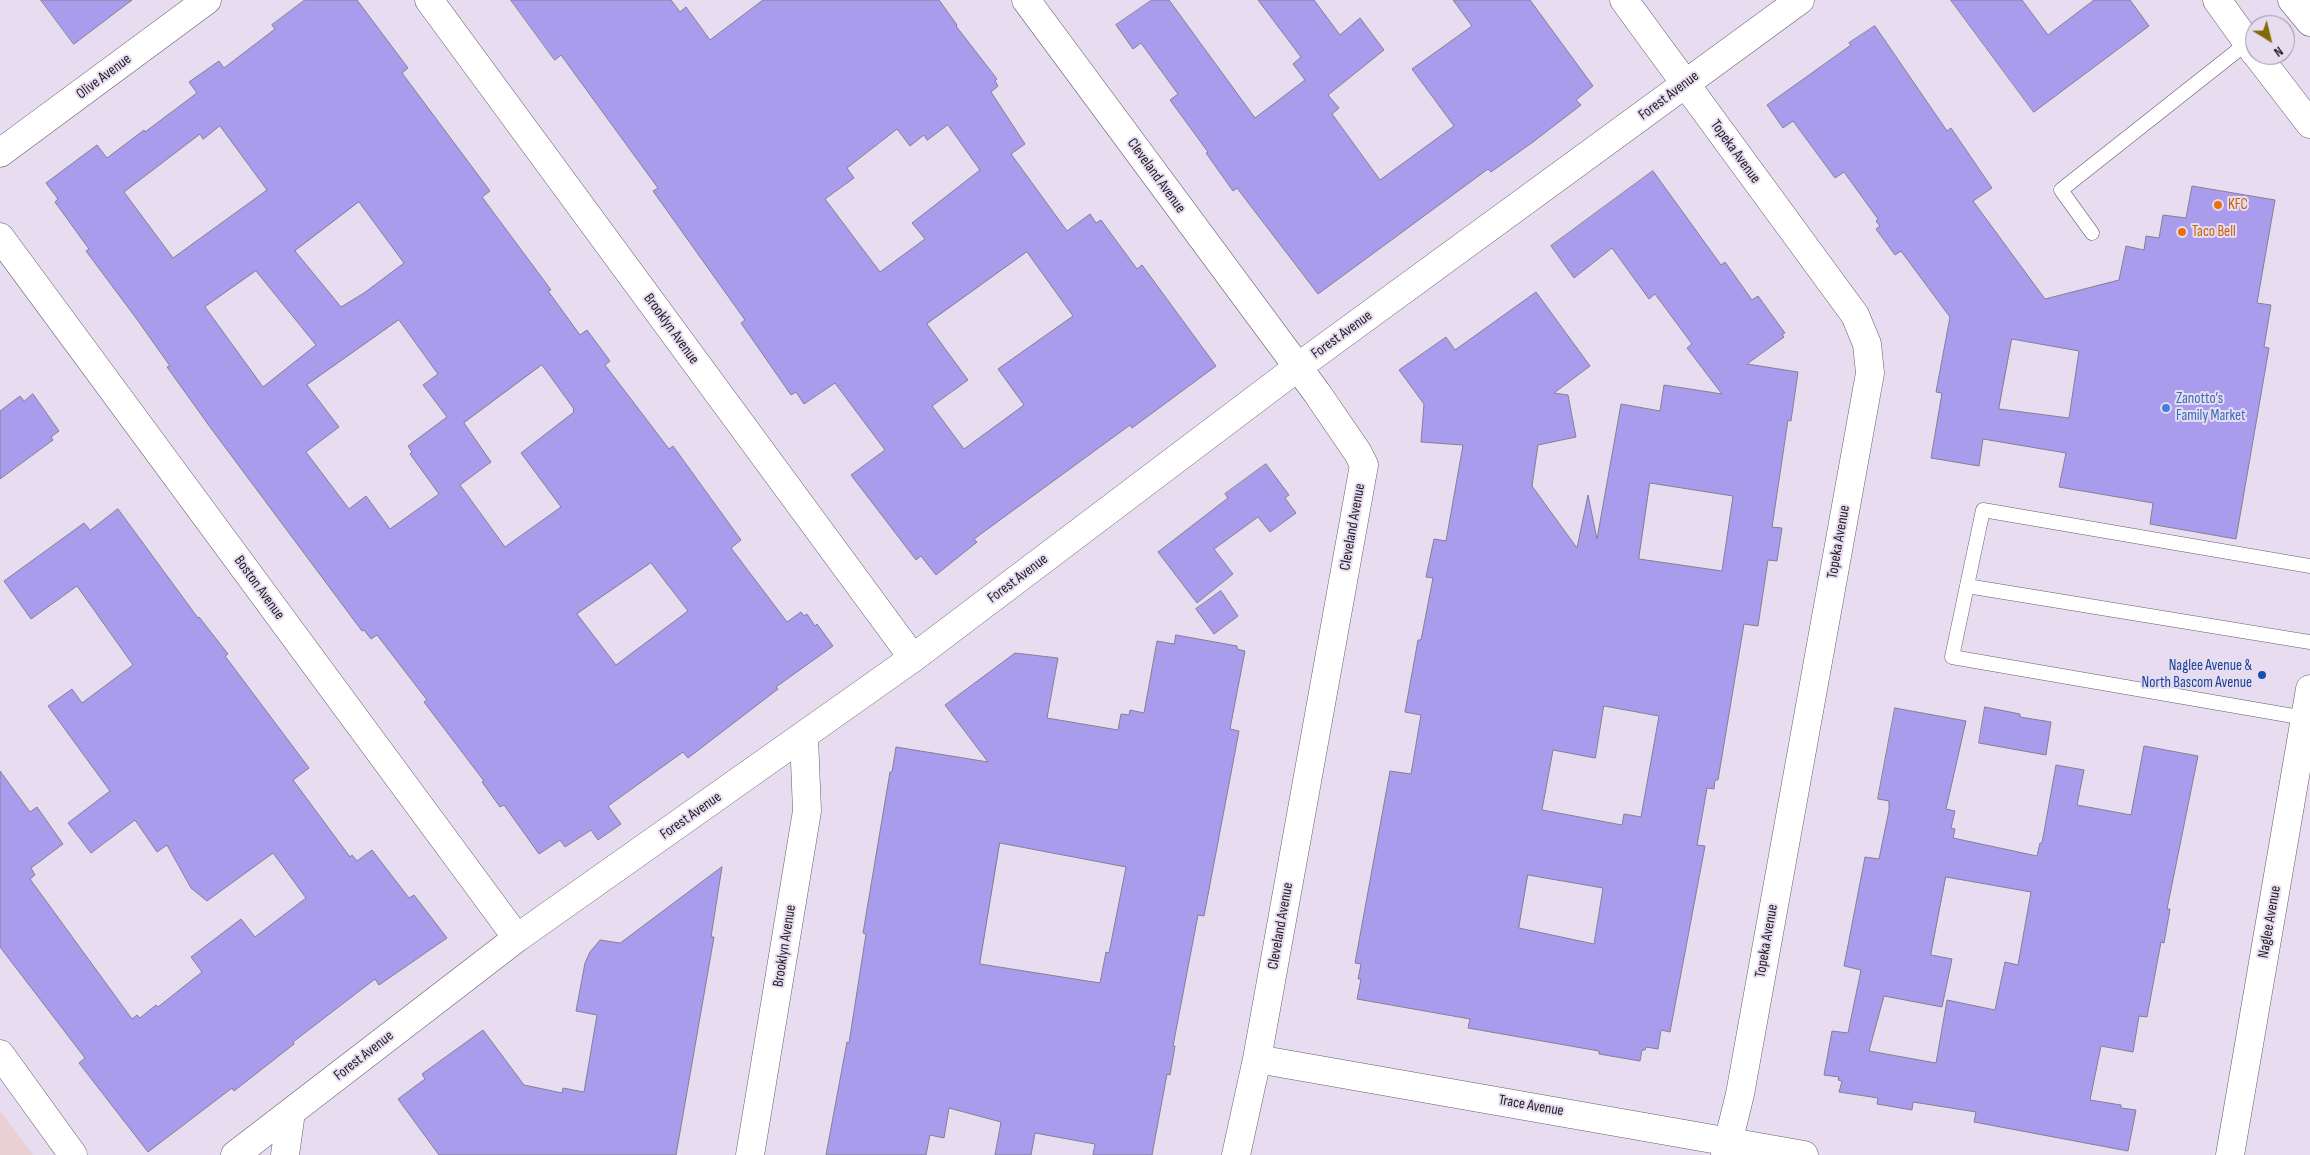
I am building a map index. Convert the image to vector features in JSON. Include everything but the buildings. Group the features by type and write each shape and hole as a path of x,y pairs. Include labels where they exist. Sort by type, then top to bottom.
{"street":[{"name":"Olive Avenue","path":"0,153 208,0"},
{"name":"Brooklyn Avenue","path":"429,0 913,658"},
{"name":"Cleveland Avenue","path":"1026,0 1298,368 1358,452 1364,465 1257,1059 1236,1155"},
{"name":"Topeka Avenue","path":"1624,0 1855,315 1867,344 1870,374 1740,1094 1726,1148"},
{"name":"Forest Avenue","path":"235,1155 518,938 913,658 1298,368 1800,0"},
{"path":"2217,0 2245,39"},
{"path":"2292,0 2310,22"},
{"path":"2265,65 2310,124"},
{"name":"Boston Avenue","path":"0,237 518,938"},
{"name":"Naglee Avenue","path":"2230,1155 2310,689"},
{"name":"Brooklyn Avenue","path":"750,1155 807,811 804,737"},
{"path":"0,1054 74,1155"},
{"name":"Trace Avenue","path":"1257,1059 1726,1148 1804,1155"},
{"path":"285,1155 291,1112"}],"lane":[{"path":"2092,233 2062,190 2245,56"},
{"path":"2305,718 1952,656 1983,510 2310,566"},
{"path":"1967,586 2310,642"}],"shaded area":[{"path":"0,1110 33,1155 0,1155"}],"place":[{"name":"KFC","path":"2218,205"},
{"name":"Taco Bell","path":"2182,232"},
{"name":"Zanotto’s Family Market","path":"2166,408"},
{"name":"Naglee Avenue & North Bascom Avenue","path":"2262,675"}]}
